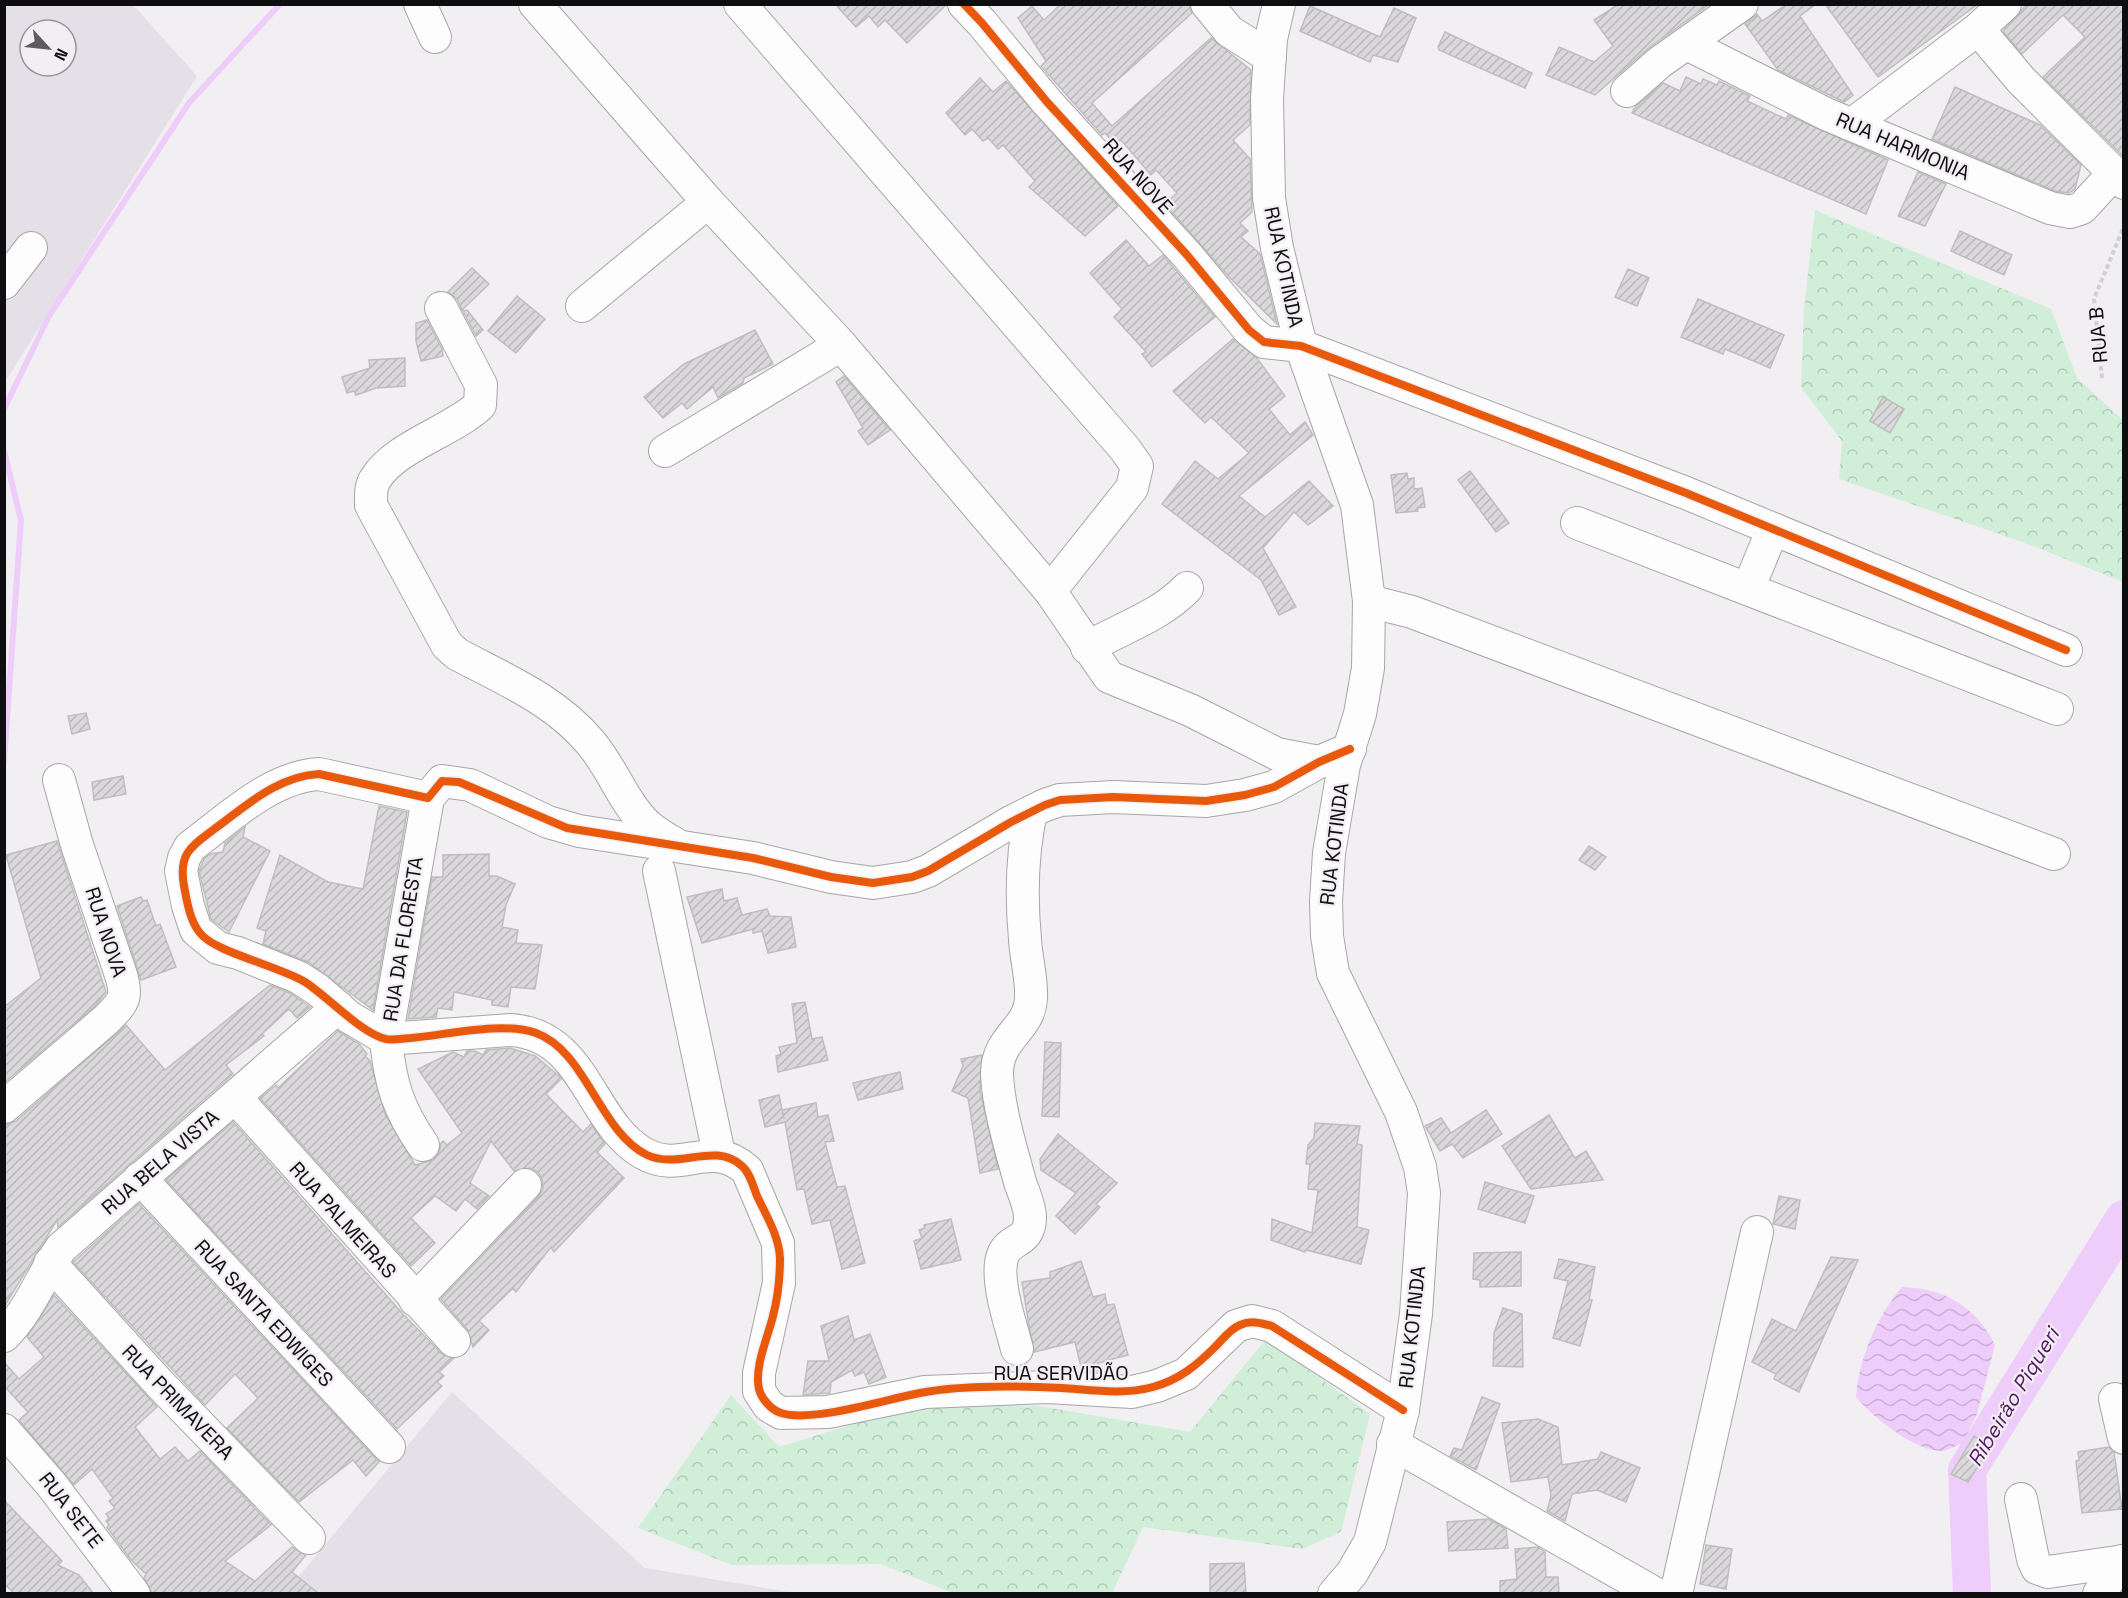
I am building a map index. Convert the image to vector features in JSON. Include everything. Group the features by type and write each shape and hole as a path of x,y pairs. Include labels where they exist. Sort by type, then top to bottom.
{"street":[{"path":"420,4 435,37"},
{"path":"535,4 708,202 841,345 1050,591 1109,677 1190,710 1277,754 1318,762"},
{"path":"740,4 1125,449 1137,466 1132,488 1050,591"},
{"path":"1207,4 1229,31 1270,57"},
{"name":"RUA KOTINDA","path":"1279,4 1270,57 1267,110 1269,198 1277,248 1301,346 1357,505 1370,601 1368,668 1360,714 1335,807 1329,853 1326,909 1333,973 1401,1112 1420,1167 1424,1193 1416,1314 1403,1410 1370,1542 1352,1573 1334,1593"},
{"path":"1626,91 1742,4"},
{"path":"1854,123 1978,29 2005,4"},
{"name":"RUA NOVE","path":"981,10 1047,102 1187,255 1249,330 1264,342 1279,346 1301,346 1686,493 2066,650"},
{"path":"1978,29 2022,80 2119,178"},
{"name":"RUA HARMONIA","path":"1687,44 1826,114 1854,123 2030,200 2070,212 2082,208 2119,178"},
{"path":"582,306 708,202"},
{"path":"4,283 31,248"},
{"path":"441,308 481,386 480,405 387,464 375,478 371,489 371,505 447,645 457,654 536,696 564,716 591,742 630,803 648,826 677,846"},
{"path":"665,451 841,345"},
{"path":"1577,523 2057,709"},
{"path":"1748,589 1773,529"},
{"path":"1087,648 1111,634 1143,622 1174,601 1187,588"},
{"path":"1370,601 1412,612 2054,854"},
{"path":"659,871 719,1154 675,1161 663,1160 642,1152 618,1130 566,1057 542,1036 531,1031 484,1031 386,1039 298,977 238,953 218,948 196,930 188,906 181,871 190,847 230,817 276,786 301,775 319,774 428,798 442,781 459,782 567,828 753,858 839,878 873,883 912,877 928,871 1045,804 1082,797 1175,802 1206,801 1245,795 1274,786 1318,762 1350,749"},
{"name":"RUA NOVA","path":"4,1107 107,1019 122,1004 124,996 121,975 77,845 59,780"},
{"name":"RUA DA FLORESTA","path":"423,1145 397,1103 389,1068 386,1039 428,798"},
{"path":"1017,1349 1000,1270 1003,1255 1008,1247 1026,1235 1030,1226 1030,1213 1006,1126 997,1075 999,1055 1004,1044 1028,1012 1031,1000 1024,938 1023,887 1025,837 1031,812"},
{"name":"RUA BELA VISTA","path":"4,1336 31,1302 50,1263 61,1248 338,1007"},
{"name":"RUA PALMEIRAS","path":"235,1097 454,1341"},
{"name":"RUA SERVIDÃO","path":"719,1154 730,1158 747,1170 778,1243 777,1293 759,1373 759,1391 769,1406 781,1413 828,1412 925,1392 1048,1387 1132,1392 1157,1386 1186,1374 1236,1326 1252,1321 1272,1326 1403,1410"},
{"name":"RUA SANTA EDWIGES","path":"141,1178 389,1447"},
{"path":"415,1300 525,1185"},
{"path":"1676,1593 1757,1232"},
{"name":"RUA PRIMAVERA","path":"50,1263 159,1383 309,1538"},
{"path":"2115,1400 2124,1438"},
{"name":"RUA SETE","path":"4,1430 51,1484 134,1593"},
{"path":"1393,1444 1656,1593"},
{"path":"2021,1499 2033,1559 2037,1568 2048,1572 2123,1561"},
{"path":"2099,1593 2123,1561"}],"shaded area":[{"path":"5,5 133,5 197,76 5,382"},
{"path":"452,1392 645,1568 795,1593 284,1594"}],"green space":[{"path":"1815,210 2051,309 2077,378 2123,420 2123,582 2031,545 1839,479 1842,441 1801,387 1804,309"},
{"path":"1266,1339 1370,1414 1341,1532 1302,1549 1143,1527 1112,1593 952,1593 881,1564 732,1565 638,1528 731,1395 779,1447 919,1404 1039,1406 1190,1432"}],"water":[{"path":"1902,1287 1932,1291 1958,1302 1978,1320 1995,1345 1977,1414 1963,1443 1946,1450 1930,1449 1907,1439 1872,1413 1856,1397 1861,1367 1871,1338 1877,1324"}],"building":[{"path":"835,4 947,4 907,43 885,20 878,27 869,16 856,27"},
{"path":"1061,4 1189,4 1192,13 1092,103 1112,126 1211,38 1251,70 1250,125 1233,140 1250,159 1252,212 1240,223 1248,231 1241,237 1260,254 1277,324 1229,277 1165,204 1177,193 1156,170 1151,175 1121,140 1116,145 1105,133 1102,135 1041,66 1046,61 1018,18 1032,6 1044,20"},
{"path":"1619,4 1710,4 1650,47 1595,95 1546,75 1559,47 1594,62 1613,46 1594,20"},
{"path":"1787,4 1816,4 1800,16 1853,95 1844,102 1778,70 1745,24 1757,14 1762,21"},
{"path":"1825,4 1978,4 1878,77"},
{"path":"2027,4 2124,4 2124,157 2043,77 2085,37 2063,15 2022,54 2003,31"},
{"path":"1310,6 1380,37 1394,8 1416,18 1398,62 1373,55 1370,62 1300,31"},
{"path":"1445,32 1532,73 1525,88 1439,50 1438,47"},
{"path":"1686,77 1701,84 1703,79 1717,85 1719,81 1750,96 1747,101 1786,119 1788,115 1888,160 1866,214 1632,113 1635,107 1663,83 1680,91"},
{"path":"980,78 993,92 1006,81 1118,206 1085,236 1029,187 1035,181 1003,145 998,149 988,138 983,141 972,129 965,135 946,113"},
{"path":"1955,87 2040,125 2081,165 2075,189 2069,193 2055,191 1932,139"},
{"path":"1918,172 1946,184 1925,226 1898,216"},
{"path":"1960,231 2012,255 2004,275 1951,251"},
{"path":"1126,240 1149,266 1163,255 1215,317 1152,367 1142,354 1146,352 1114,317 1122,309 1090,273"},
{"path":"472,268 489,284 462,310 457,299 448,292"},
{"path":"1628,269 1649,278 1637,306 1615,297"},
{"path":"517,296 545,319 516,353 488,331"},
{"path":"1698,299 1784,335 1770,368 1725,349 1723,354 1681,337"},
{"path":"467,310 483,330 476,336 463,311"},
{"path":"427,320 442,349 443,356 421,361 416,341 416,323"},
{"path":"755,330 773,364 744,378 743,383 718,398 713,387 687,409 682,403 663,418 644,397 684,364"},
{"path":"1233,339 1256,357 1285,396 1269,409 1290,435 1305,422 1313,435 1239,496 1265,517 1309,481 1333,506 1308,525 1294,512 1263,548 1296,607 1279,615 1261,580 1162,504 1195,461 1218,479 1249,453 1211,417 1205,423 1173,391"},
{"path":"405,358 405,386 376,388 356,395 354,391 347,393 342,377 370,368 369,360"},
{"path":"844,376 890,430 868,445 858,431 863,428 836,382"},
{"path":"1883,397 1904,409 1890,433 1870,421"},
{"path":"1470,471 1509,523 1496,532 1458,480"},
{"path":"1407,473 1408,479 1414,478 1414,489 1422,488 1425,507 1417,508 1418,511 1396,513 1391,475"},
{"path":"86,713 90,729 72,734 68,716"},
{"path":"123,776 126,794 94,800 92,782"},
{"path":"379,806 407,812 373,1010 308,962 263,944 266,931 257,928 280,855 328,882 363,889"},
{"path":"245,827 243,837 270,851 229,932 211,919 199,871 204,859 210,854 223,852 225,843"},
{"path":"57,841 106,992 95,1006 4,1083 4,1007 41,978 6,855"},
{"path":"1589,846 1606,857 1595,870 1579,860"},
{"path":"489,854 489,876 497,876 515,884 506,905 502,927 518,930 516,943 542,945 535,989 511,987 508,1007 492,1005 492,1000 454,992 452,1010 438,1008 436,1017 408,1019 432,877 443,877 443,855"},
{"path":"722,889 724,901 737,898 742,915 767,909 770,916 791,917 796,947 768,953 762,931 753,933 753,929 702,943 687,897"},
{"path":"141,897 143,901 147,900 156,926 160,924 176,967 141,980 117,906"},
{"path":"270,985 290,993 310,1007 297,1018 289,1009 262,1034 264,1036 226,1065 233,1074 58,1227 57,1220 4,1307 4,1125 16,1121 126,1025 165,1070"},
{"path":"805,1002 812,1039 822,1037 828,1060 778,1072 776,1056 781,1054 779,1047 797,1043 792,1004"},
{"path":"338,1031 359,1044 367,1054 365,1056 370,1061 385,1114 415,1165 433,1160 439,1153 443,1141 447,1145 462,1133 418,1069 453,1052 464,1057 467,1051 475,1051 483,1055 486,1050 510,1048 535,1056 558,1075 561,1079 546,1094 583,1132 591,1124 605,1144 597,1152 624,1178 554,1252 551,1247 516,1292 513,1288 479,1321 489,1330 473,1347 467,1329 441,1299 538,1197 543,1189 542,1179 538,1172 530,1168 514,1171 491,1141 470,1183 489,1196 477,1209 465,1199 456,1211 435,1196 411,1218 435,1243 411,1266 260,1098 276,1085 278,1088"},
{"path":"1045,1042 1061,1043 1059,1117 1042,1116"},
{"path":"982,1055 980,1091 998,1169 980,1173 968,1098 952,1091 963,1066 961,1059"},
{"path":"900,1072 903,1089 858,1100 853,1083"},
{"path":"779,1095 782,1110 816,1103 818,1117 828,1115 834,1141 825,1142 837,1187 845,1186 865,1263 842,1269 830,1220 812,1224 804,1189 797,1190 785,1122 765,1127 759,1100"},
{"path":"1486,1110 1502,1134 1463,1158 1452,1144 1440,1151 1425,1126 1441,1118 1451,1133"},
{"path":"1549,1115 1575,1158 1586,1151 1603,1180 1531,1189 1502,1146"},
{"path":"233,1122 402,1313 441,1353 454,1358 439,1372 444,1376 437,1382 442,1386 397,1429 166,1180"},
{"path":"1315,1123 1360,1126 1357,1144 1362,1145 1357,1227 1369,1230 1361,1264 1306,1250 1305,1252 1271,1240 1272,1219 1312,1233 1318,1190 1308,1189 1310,1164 1306,1164 1308,1145 1314,1138"},
{"path":"1058,1134 1117,1183 1096,1204 1100,1207 1075,1234 1056,1216 1076,1193 1041,1170 1040,1159"},
{"path":"1485,1182 1534,1196 1525,1223 1478,1209"},
{"path":"1779,1196 1800,1200 1795,1229 1773,1224"},
{"path":"139,1204 379,1462 366,1476 353,1460 299,1502 227,1428 258,1398 235,1374 205,1405 73,1262"},
{"path":"951,1219 961,1260 921,1269 914,1241 922,1238 919,1230 925,1228 924,1225"},
{"path":"1521,1252 1521,1286 1480,1287 1480,1280 1473,1279 1474,1253"},
{"path":"1831,1257 1858,1260 1799,1392 1774,1379 1776,1374 1752,1362 1772,1319 1796,1331"},
{"path":"1559,1259 1595,1267 1589,1300 1592,1300 1580,1346 1553,1338 1568,1281 1554,1278"},
{"path":"1081,1261 1093,1297 1105,1294 1107,1305 1114,1304 1128,1355 1098,1363 1101,1372 1082,1371 1075,1342 1034,1352 1029,1326 1022,1282 1050,1278 1050,1272"},
{"path":"54,1295 157,1407 135,1427 160,1459 175,1447 188,1461 200,1451 271,1525 225,1561 255,1581 292,1547 306,1555 292,1572 318,1593 152,1593 144,1578 146,1574 131,1560 107,1527 109,1525 106,1521 109,1518 106,1514 115,1508 109,1501 113,1498 92,1469 74,1485 19,1420 28,1412 4,1386 4,1362 19,1379 44,1357 27,1337"},
{"path":"1503,1308 1522,1314 1523,1367 1493,1366 1494,1333"},
{"path":"848,1316 854,1340 870,1334 886,1377 869,1384 864,1372 855,1376 852,1370 831,1382 830,1393 803,1395 808,1361 829,1361 821,1326"},
{"path":"1482,1397 1500,1404 1476,1470 1450,1456 1454,1448 1462,1450"},
{"path":"1538,1419 1558,1427 1562,1465 1598,1459 1601,1452 1640,1468 1626,1502 1597,1490 1572,1494 1565,1521 1547,1511 1551,1496 1548,1477 1511,1482 1502,1423"},
{"path":"1974,1436 1990,1446 1968,1482 1951,1474"},
{"path":"2109,1447 2114,1452 2122,1509 2082,1513 2076,1461 2079,1460 2078,1452"},
{"path":"4,1500 62,1561 58,1565 79,1575 93,1593 14,1593 4,1584"},
{"path":"1488,1519 1506,1529 1508,1548 1449,1551 1447,1522"},
{"path":"1706,1545 1732,1549 1726,1589 1700,1584"},
{"path":"1538,1547 1545,1552 1546,1577 1558,1577 1559,1593 1500,1593 1500,1581 1517,1579 1515,1549"},
{"path":"1244,1563 1246,1593 1210,1593 1210,1564"}],"waterway":[{"path":"4,409 49,316 189,103 280,4"},
{"path":"4,451 21,520 4,762"},
{"name":"Ribeirão Piqueri","path":"1972,1594 1967,1470 2124,1219"}],"cycle path":[{"path":"964,4 1047,102 1187,255 1249,330 1264,342 1301,346 1686,493 2066,650"},
{"path":"1350,749 1319,762 1274,787 1245,795 1206,801 1113,797 1060,800 1011,822 928,871 912,877 873,883 831,877 753,858 567,828 459,782 442,781 428,798 319,774 304,776 277,786 240,809 194,845 185,857 183,874 191,917 207,940 305,982 366,1030 377,1036 395,1040 507,1028 536,1033 553,1042 568,1056 616,1128 630,1144 647,1155 672,1160 709,1155 720,1156 731,1159 742,1166 772,1226 779,1250 777,1294 758,1371 758,1380 762,1396 770,1406 781,1413 795,1415 830,1413 936,1390 972,1387 1046,1387 1108,1391 1131,1391 1153,1387 1187,1371 1233,1329 1244,1323 1252,1322 1272,1326 1403,1410"}]}
